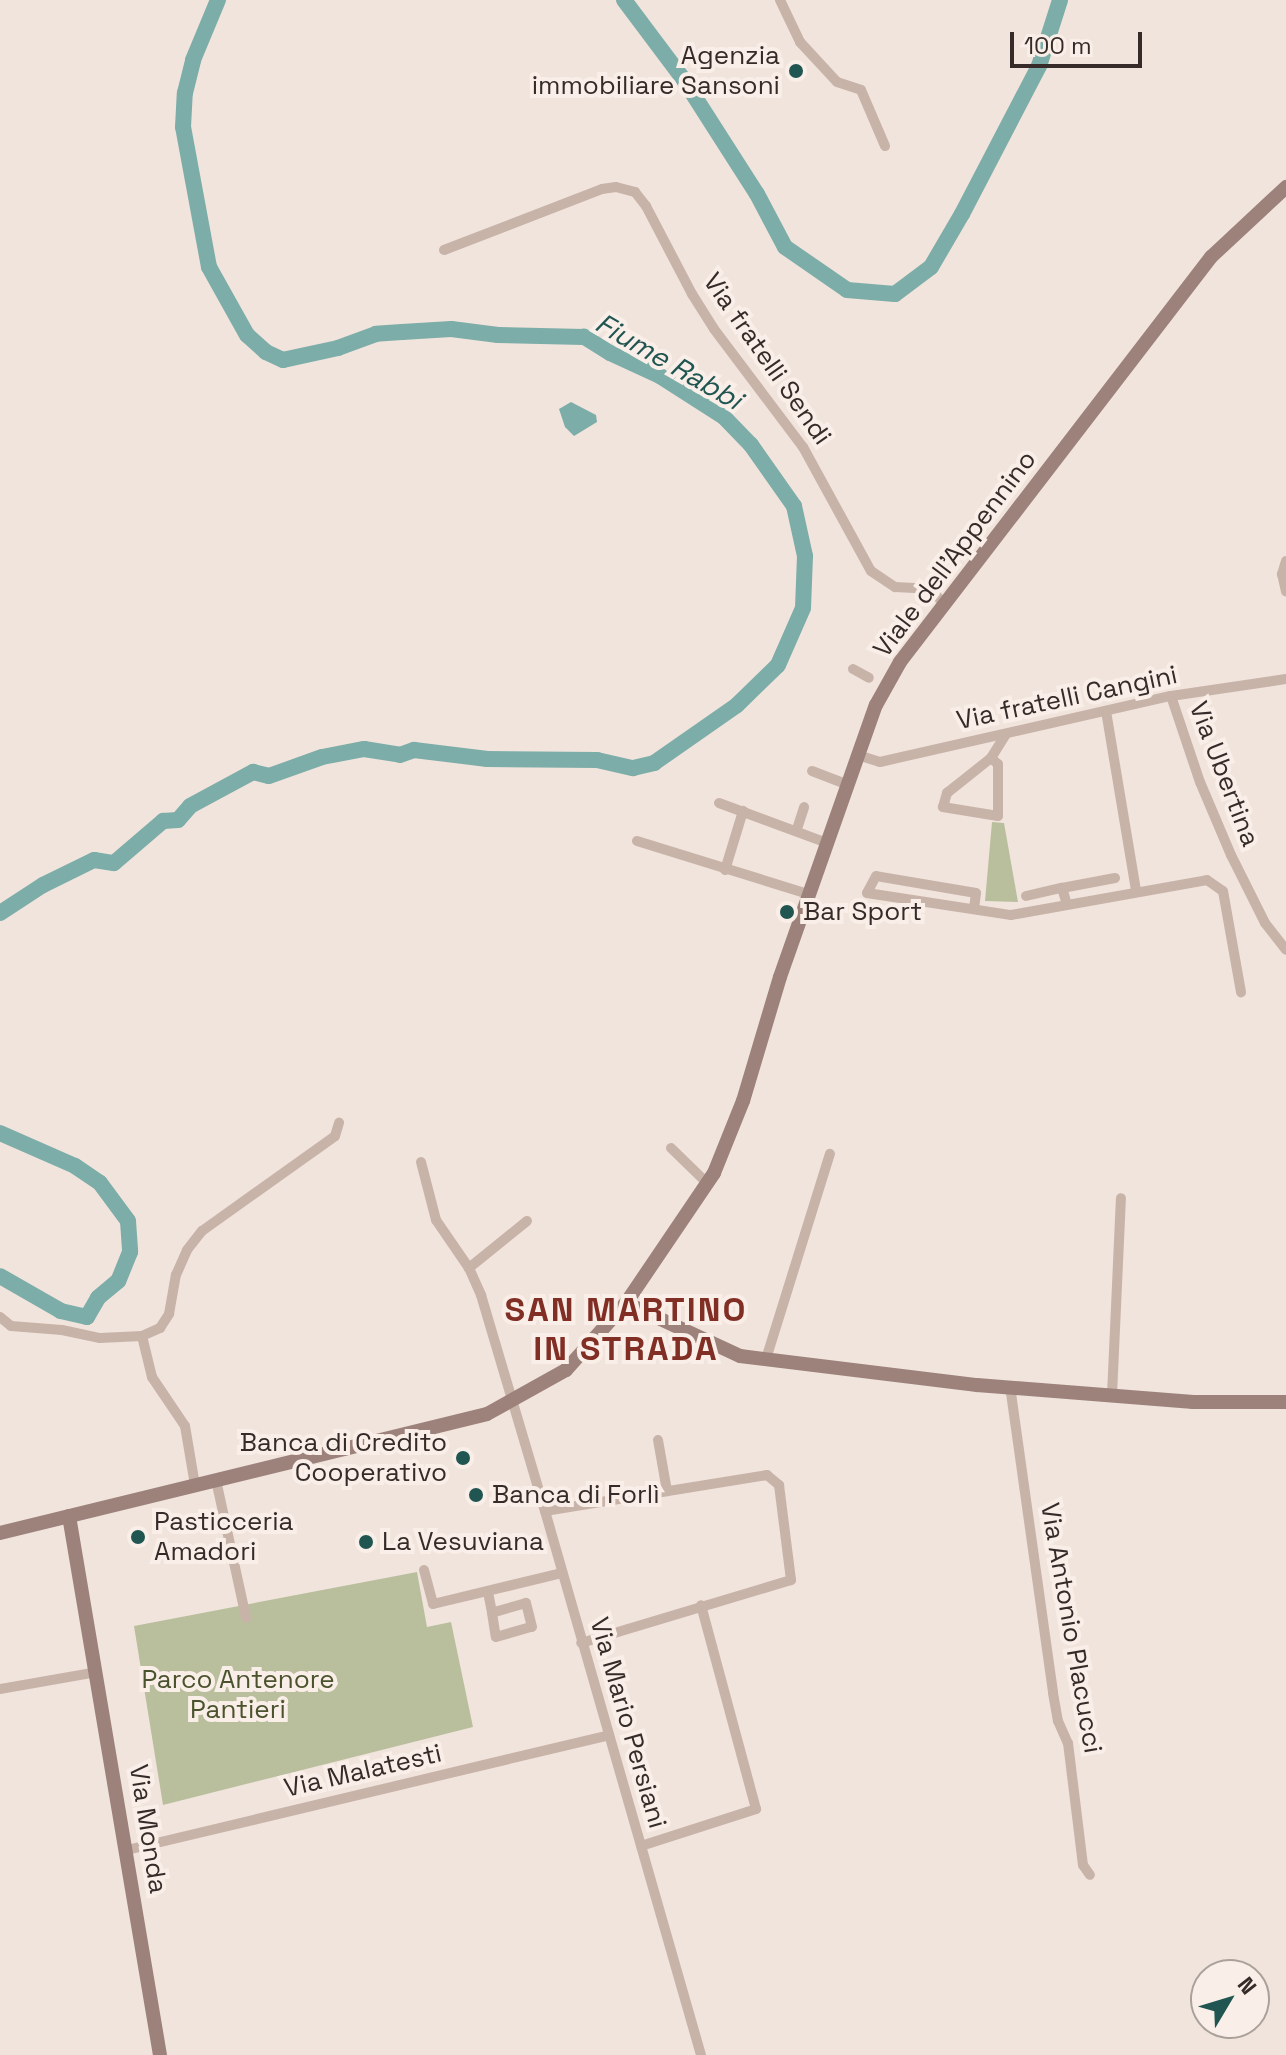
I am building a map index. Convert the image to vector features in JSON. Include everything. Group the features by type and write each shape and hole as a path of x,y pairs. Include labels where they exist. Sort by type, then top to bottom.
{"main road":[{"name":"Viale dell'Appennino","path":"0,1533 487,1414 566,1370 626,1303 708,1184 743,1101 808,894 858,755 877,682 900,662 946,605 1211,257 1286,187"},
{"path":"626,1303 740,1356 977,1385 1213,1403 1286,1402"},
{"name":"Via Monda","path":"69,1516 160,2055"}],"street":[{"path":"780,0 800,42 837,82 861,90 885,146"},
{"name":"Via fratelli Sendi","path":"444,250 602,189 616,187 635,192 646,206 714,329 803,447 871,571 895,587 929,589 946,605"},
{"path":"1286,561 1282,574 1286,592"},
{"path":"853,669 877,682"},
{"name":"Via fratelli Cangini","path":"858,755 880,762 1171,696 1286,679"},
{"name":"Via Ubertina","path":"1171,696 1200,782 1231,855 1265,923 1286,950"},
{"path":"1106,711 1136,891"},
{"path":"991,758 998,764 998,816 943,807 947,793 991,758 1006,734"},
{"path":"812,771 848,785"},
{"path":"719,803 797,829 827,843"},
{"path":"797,829 804,807"},
{"path":"725,870 743,811"},
{"path":"637,841 808,894"},
{"path":"974,909 976,893 876,876 867,893 1011,915 1207,880 1223,891 1241,992"},
{"path":"1026,896 1115,878"},
{"path":"1062,888 1067,904"},
{"path":"0,1317 11,1326 62,1330 100,1338 142,1336 160,1328 169,1314 176,1275 187,1250 202,1231 335,1136 339,1123"},
{"path":"671,1148 708,1184"},
{"path":"766,1359 830,1154"},
{"name":"Via Mario Persiani","path":"421,1162 436,1220 469,1268 481,1295 701,2055"},
{"path":"1112,1395 1121,1198"},
{"path":"469,1268 527,1221"},
{"path":"142,1336 152,1377 185,1426 195,1485"},
{"name":"Via Antonio Placucci","path":"1010,1386 1053,1693 1058,1721 1068,1743 1083,1865 1090,1875"},
{"path":"658,1440 667,1491"},
{"path":"545,1511 767,1475 779,1485 791,1580 581,1643"},
{"path":"216,1480 246,1618"},
{"path":"424,1570 433,1604 562,1573"},
{"path":"488,1592 496,1637 532,1627 526,1603 492,1613"},
{"path":"641,1846 756,1809 701,1605"},
{"path":"0,1689 97,1672"},
{"name":"Via Malatesti","path":"127,1850 608,1735"}],"green space":[{"path":"992,822 1004,823 1018,902 985,901"},
{"name":"Parco Antenore Pantieri","path":"417,1572 427,1627 451,1622 473,1727 163,1805 134,1626"}],"water":[{"path":"571,402 596,415 597,422 574,436 565,427 559,409"}],"waterway":[{"name":"Fiume Rabbi","path":"0,913 43,885 94,860 114,863 163,821 178,820 190,806 253,772 269,776 322,757 364,749 400,755 414,750 487,759 597,760 633,768 654,763 737,705 778,665 803,608 805,556 794,506 751,445 724,417 660,376 584,337 498,335 451,329 402,332 376,334 338,348 283,360 266,352 247,335 209,267 183,127 185,93 193,60 218,0"},
{"name":"Fiume Rabbi","path":"624,0 684,80 757,194 785,247 847,290 895,294 931,267 962,214 1039,66 1060,0"},
{"name":"Fiume Rabbi","path":"0,1133 75,1166 100,1183 128,1221 130,1252 118,1281 98,1298 87,1317 61,1311 0,1276"}],"place":[{"name":"Agenzia immobiliare Sansoni","path":"796,71"},
{"name":"Bar Sport","path":"787,912"},
{"name":"Banca di Credito Cooperativo","path":"463,1458"},
{"name":"Banca di Forlì","path":"476,1495"},
{"name":"Pasticceria Amadori","path":"138,1537"},
{"name":"La Vesuviana","path":"366,1542"}],"district":[{"name":"SAN MARTINO IN STRADA","path":"626,1328"}]}
